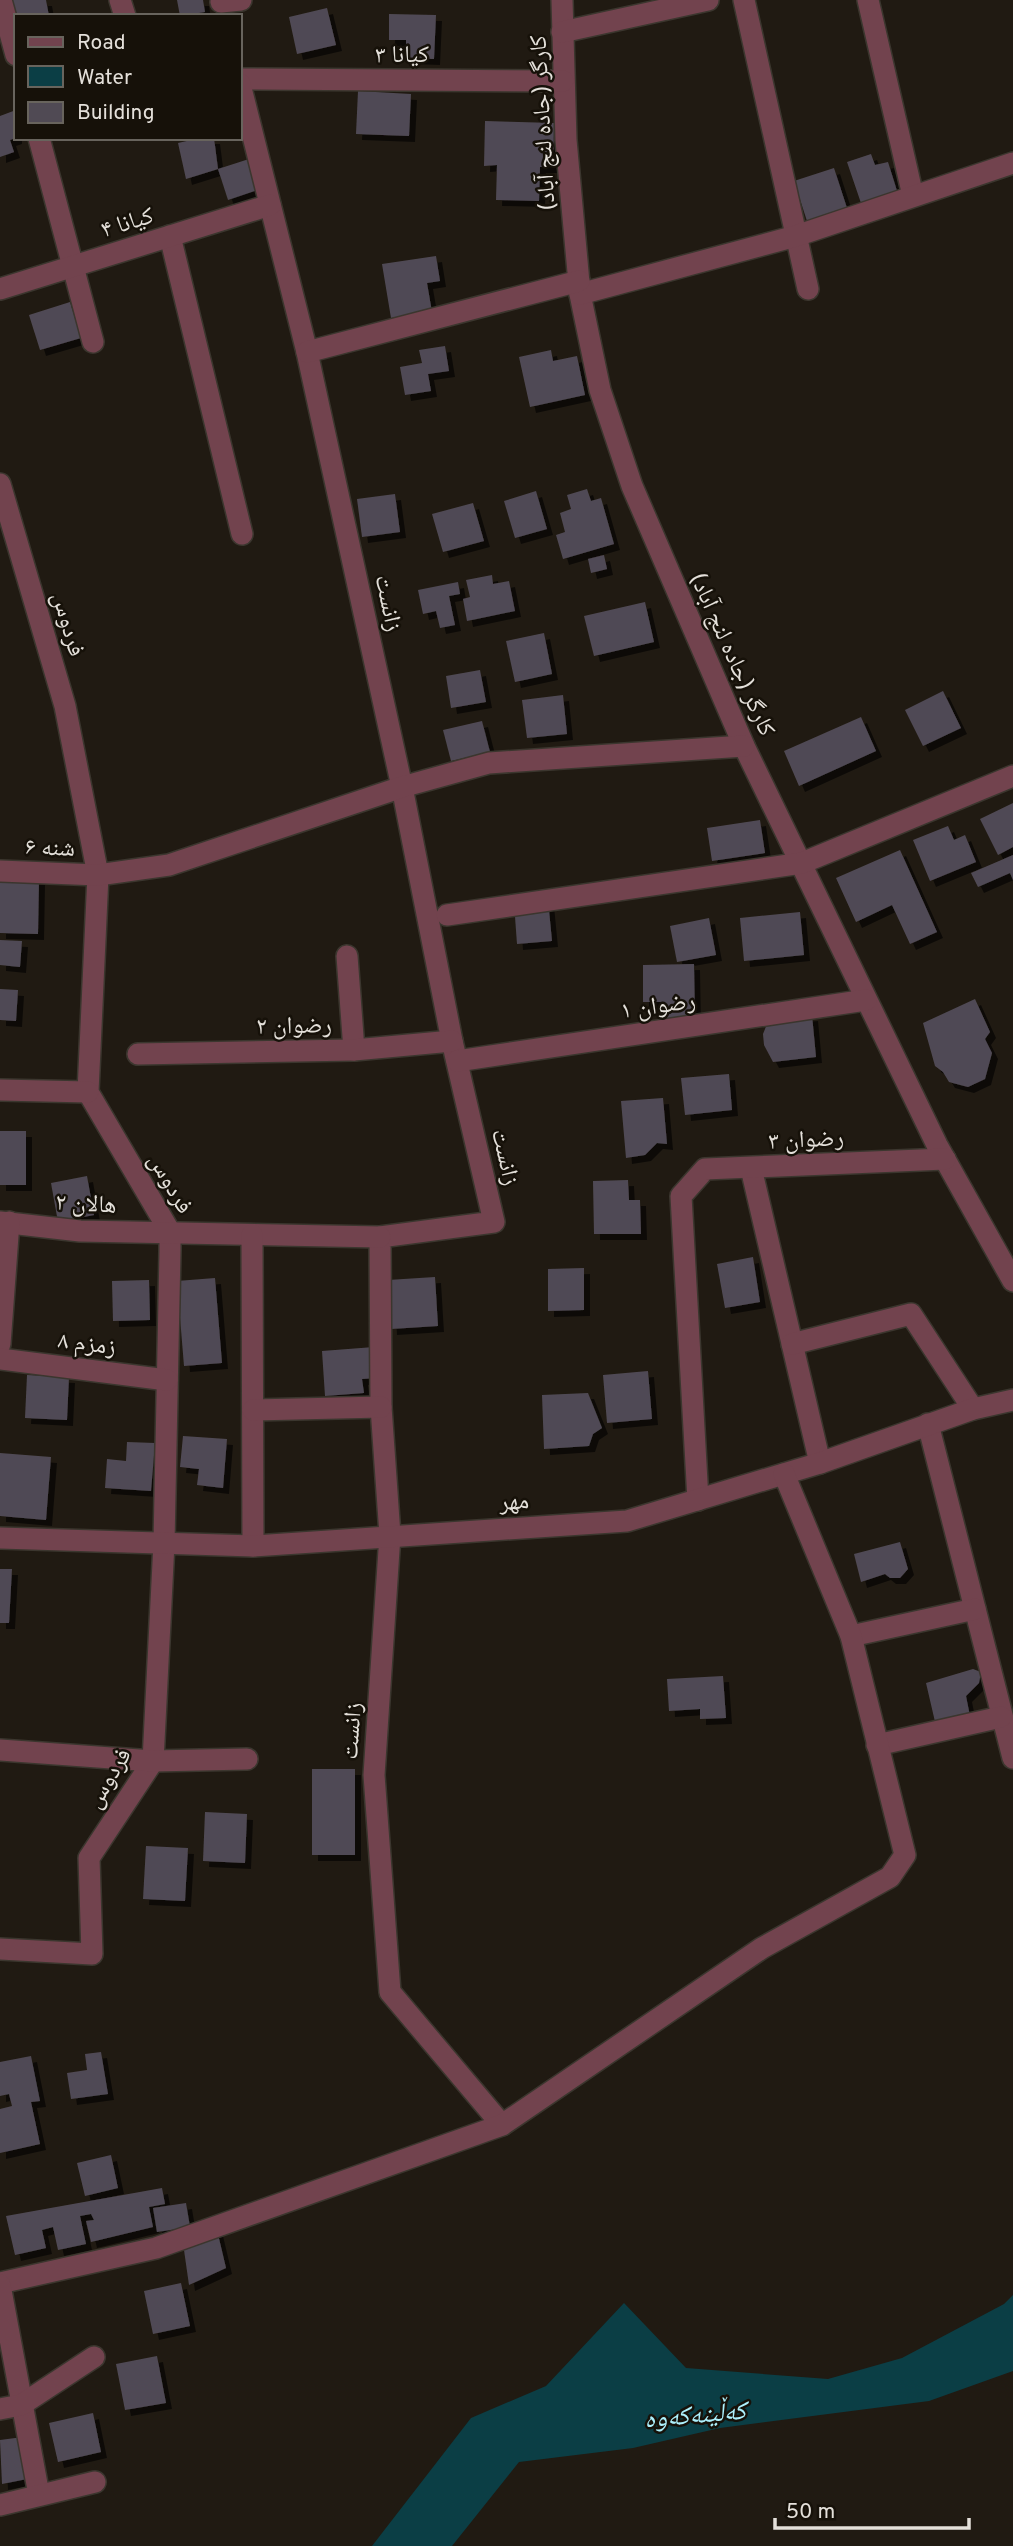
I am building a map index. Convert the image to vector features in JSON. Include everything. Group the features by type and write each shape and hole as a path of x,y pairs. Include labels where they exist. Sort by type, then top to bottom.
{"street":[{"path":"1,0 14,48"},
{"name":"کارگر (جاده لنج آباد)","path":"562,0 566,140 580,288 600,390 632,486 744,746 945,1159 1013,1282"},
{"path":"562,32 708,0"},
{"path":"744,0 808,289"},
{"path":"867,0 913,196"},
{"name":"کیانا ۳","path":"242,81 563,81"},
{"name":"زانست","path":"242,89 307,352 402,787 454,1051 494,1222 380,1237 382,1407 390,1535 374,1775 390,1992 502,2125"},
{"path":"40,140 93,342"},
{"path":"307,352 796,236 1013,163"},
{"name":"کیانا ۴","path":"0,289 270,205"},
{"path":"170,236 242,534"},
{"name":"فردوس","path":"0,484 10,553 65,706 98,875 88,1092 170,1232 164,1543 153,1761 89,1858 92,1954 0,1949"},
{"path":"98,875 169,865 402,787 489,763 744,746"},
{"path":"447,915 802,863 1013,776"},
{"name":"شنه ۶","path":"0,872 98,875"},
{"path":"347,956 354,1050"},
{"name":"رضوان ۱","path":"454,1051 866,1000"},
{"name":"رضوان ۲","path":"138,1055 354,1050 454,1051"},
{"path":"0,1090 88,1092"},
{"name":"رضوان ۳","path":"698,1500 681,1196 705,1169 945,1159"},
{"path":"751,1168 820,1463"},
{"path":"0,1344 5,1222"},
{"name":"هالان ۲","path":"5,1222 80,1231 170,1232"},
{"path":"170,1232 380,1237"},
{"path":"252,1235 253,1546"},
{"path":"792,1344 911,1314 973,1409"},
{"name":"زمزم ۸","path":"0,1359 167,1380"},
{"name":"مهر","path":"0,1538 253,1546 627,1521 820,1463 973,1409 1013,1400"},
{"path":"253,1410 382,1407"},
{"path":"928,1424 1013,1758"},
{"path":"39,2495 0,2284 156,2248 502,2125 762,1948 890,1877 905,1855 851,1636 784,1474"},
{"path":"851,1636 975,1609"},
{"path":"877,1745 1001,1717"},
{"path":"0,1750 153,1761 247,1759"},
{"path":"0,2409 21,2405 94,2357"},
{"path":"0,2505 95,2482"}],"water":[{"name":"کەڵینەکەوە","path":"1013,2295 1013,2371 929,2401 720,2428 633,2448 519,2462 452,2546 372,2546 471,2418 546,2386 624,2303 686,2368 828,2379 902,2358 1004,2304"}],"building":[{"path":"11,0 46,0 49,14 14,16"},
{"path":"177,0 203,0 205,12 180,14"},
{"path":"327,8 336,45 297,54 289,17"},
{"path":"389,14 436,15 434,59 406,58 406,40 389,40"},
{"path":"358,91 411,94 409,136 356,134"},
{"path":"14,111 14,139 10,140 14,152 0,157 0,116"},
{"path":"485,121 554,123 553,167 540,167 539,201 496,200 497,165 484,166"},
{"path":"214,140 218,169 186,179 178,143"},
{"path":"871,154 875,165 888,162 898,194 862,206 847,162"},
{"path":"249,159 260,189 228,200 218,169"},
{"path":"834,168 847,208 807,221 794,181"},
{"path":"436,256 440,281 427,283 432,312 391,318 382,264"},
{"path":"70,302 81,338 40,350 29,315"},
{"path":"445,346 449,371 428,374 431,391 405,395 400,367 422,363 419,350"},
{"path":"551,350 553,361 577,356 585,395 530,407 519,357"},
{"path":"587,489 591,501 601,498 614,544 563,559 556,535 565,532 560,513 571,509 567,495"},
{"path":"536,491 547,529 515,538 504,501"},
{"path":"395,494 400,532 362,537 357,499"},
{"path":"473,503 484,541 443,552 432,514"},
{"path":"604,555 607,569 591,573 588,559"},
{"path":"492,575 493,584 509,581 515,611 467,621 463,599 470,597 466,580"},
{"path":"458,582 460,594 449,596 455,625 440,628 436,611 423,614 418,590"},
{"path":"645,602 654,642 594,656 584,616"},
{"path":"544,633 552,674 515,682 506,641"},
{"path":"480,670 486,702 451,708 446,676"},
{"path":"943,691 961,728 923,746 905,710"},
{"path":"563,695 567,734 527,738 522,700"},
{"path":"861,717 876,751 799,786 784,751"},
{"path":"482,721 490,752 451,761 443,730"},
{"path":"1013,803 1013,847 998,855 980,819"},
{"path":"760,820 765,853 712,861 707,828"},
{"path":"948,826 954,840 965,835 976,862 930,881 913,840"},
{"path":"900,850 937,932 910,944 892,905 856,922 836,878"},
{"path":"1013,855 1013,880 1010,873 978,887 971,873"},
{"path":"0,878 39,879 38,934 0,933"},
{"path":"548,900 552,941 517,944 514,903"},
{"path":"800,912 804,955 744,961 740,918"},
{"path":"709,918 716,955 677,962 670,926"},
{"path":"0,940 22,941 20,967 0,965"},
{"path":"694,964 695,1019 662,1019 662,1002 643,1002 643,965"},
{"path":"0,989 18,990 16,1021 0,1020"},
{"path":"975,999 990,1032 985,1039 992,1053 985,1079 968,1087 949,1082 935,1066 923,1023"},
{"path":"812,1015 816,1057 773,1062 764,1045 763,1034 769,1019"},
{"path":"729,1074 732,1110 685,1115 681,1078"},
{"path":"663,1098 667,1144 657,1143 645,1155 626,1158 621,1101"},
{"path":"0,1131 26,1131 26,1185 0,1185"},
{"path":"87,1176 94,1215 58,1222 51,1183"},
{"path":"628,1180 629,1200 640,1200 641,1234 594,1234 593,1181"},
{"path":"753,1257 760,1302 725,1308 717,1264"},
{"path":"584,1268 584,1310 548,1311 548,1269"},
{"path":"435,1277 438,1326 391,1329 388,1280"},
{"path":"215,1278 222,1363 184,1366 177,1281"},
{"path":"149,1280 150,1320 113,1321 112,1281"},
{"path":"374,1347 377,1378 362,1379 364,1393 325,1396 322,1351"},
{"path":"648,1371 652,1419 607,1423 603,1375"},
{"path":"27,1375 69,1377 67,1420 25,1418"},
{"path":"588,1393 602,1428 593,1434 589,1446 544,1449 542,1395"},
{"path":"183,1436 227,1439 223,1488 197,1485 199,1469 180,1467"},
{"path":"127,1442 155,1443 151,1491 105,1488 107,1459 126,1461"},
{"path":"0,1453 51,1457 46,1520 0,1516"},
{"path":"900,1542 908,1569 900,1578 890,1578 885,1574 861,1582 854,1554"},
{"path":"0,1569 12,1569 9,1623 0,1623"},
{"path":"973,1669 981,1672 979,1683 966,1696 970,1716 936,1726 926,1683"},
{"path":"723,1676 726,1718 700,1719 700,1709 669,1711 667,1679"},
{"path":"312,1769 355,1769 355,1855 312,1855"},
{"path":"205,1812 247,1814 245,1863 203,1861"},
{"path":"146,1846 188,1848 185,1901 143,1899"},
{"path":"101,2052 108,2094 71,2099 67,2073 87,2070 85,2054"},
{"path":"31,2056 40,2101 31,2102 40,2144 0,2153 0,2109 12,2106 9,2094 0,2096 0,2062"},
{"path":"111,2155 118,2188 85,2196 77,2163"},
{"path":"162,2188 165,2204 149,2207 153,2227 91,2242 86,2221 94,2220 91,2214 80,2216 86,2244 58,2250 53,2227 42,2230 46,2248 15,2255 6,2216"},
{"path":"186,2203 190,2227 157,2232 153,2208"},
{"path":"217,2230 226,2268 189,2285 183,2243"},
{"path":"181,2283 190,2326 153,2334 144,2291"},
{"path":"157,2356 166,2403 125,2410 116,2364"},
{"path":"93,2413 101,2452 58,2462 49,2423"},
{"path":"23,2437 32,2478 2,2484 0,2440"}]}
